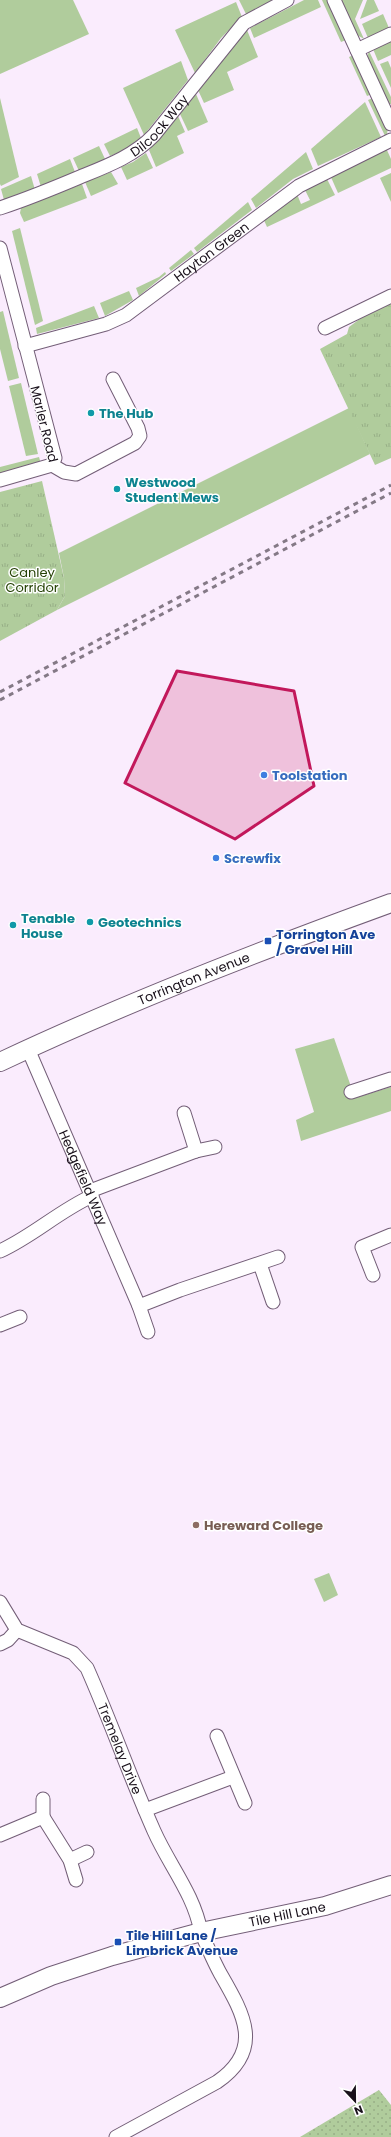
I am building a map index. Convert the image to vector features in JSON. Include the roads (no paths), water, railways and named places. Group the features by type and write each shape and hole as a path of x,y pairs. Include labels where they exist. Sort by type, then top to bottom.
{"street":[{"name":"Dilcock Way","path":"0,208 126,157 141,148 154,135 244,23 287,0"},
{"path":"334,0 391,124"},
{"path":"357,50 391,34"},
{"name":"Hayton Green","path":"25,346 106,324 126,315 299,186 391,140"},
{"name":"Marler Road","path":"0,248 5,286 25,346 55,458 52,465 64,472 76,474 134,443 140,436 138,428 112,379"},
{"path":"325,328 391,296"},
{"path":"0,480 52,465"},
{"name":"Torrington Avenue","path":"0,1062 247,957 391,903"},
{"name":"Hedgefield Way","path":"28,1049 139,1306 148,1332"},
{"path":"351,1092 391,1079"},
{"path":"184,1113 196,1152"},
{"path":"0,1251 29,1235 91,1193 215,1146"},
{"path":"373,1275 362,1247 391,1236"},
{"path":"139,1306 180,1290 260,1264 278,1256"},
{"path":"260,1264 273,1302"},
{"path":"0,1325 20,1317"},
{"path":"0,1602 17,1630 8,1640 0,1644"},
{"name":"Tremelay Drive","path":"17,1630 73,1653 87,1668 145,1810 166,1855 187,1890 198,1916 201,1932 214,1962 241,2011 246,2032 243,2052 233,2069 217,2082 116,2137"},
{"path":"217,1736 245,1803"},
{"path":"145,1810 233,1776"},
{"path":"43,1799 43,1817 70,1860 76,1880"},
{"path":"0,1834 43,1817"},
{"path":"70,1860 87,1852"},
{"name":"Tile Hill Lane","path":"0,1998 58,1974 112,1956 201,1932 325,1906 391,1885"}],"railway":[{"path":"0,692 391,485"},
{"path":"0,700 391,493"}],"place":[{"name":"The Hub","path":"91,413"},
{"name":"Westwood Student Mews","path":"117,489"},
{"name":"Toolstation","path":"264,775"},
{"name":"Screwfix","path":"216,858"},
{"name":"Geotechnics","path":"90,922"},
{"name":"Tenable House","path":"13,925"},
{"name":"Torrington Ave / Gravel Hill","path":"268,941"},
{"name":"Hereward College","path":"196,1525"},
{"name":"Tile Hill Lane / Limbrick Avenue","path":"118,1942"}],"park label":[{"name":"Canley Corridor","path":"32,580"}]}
